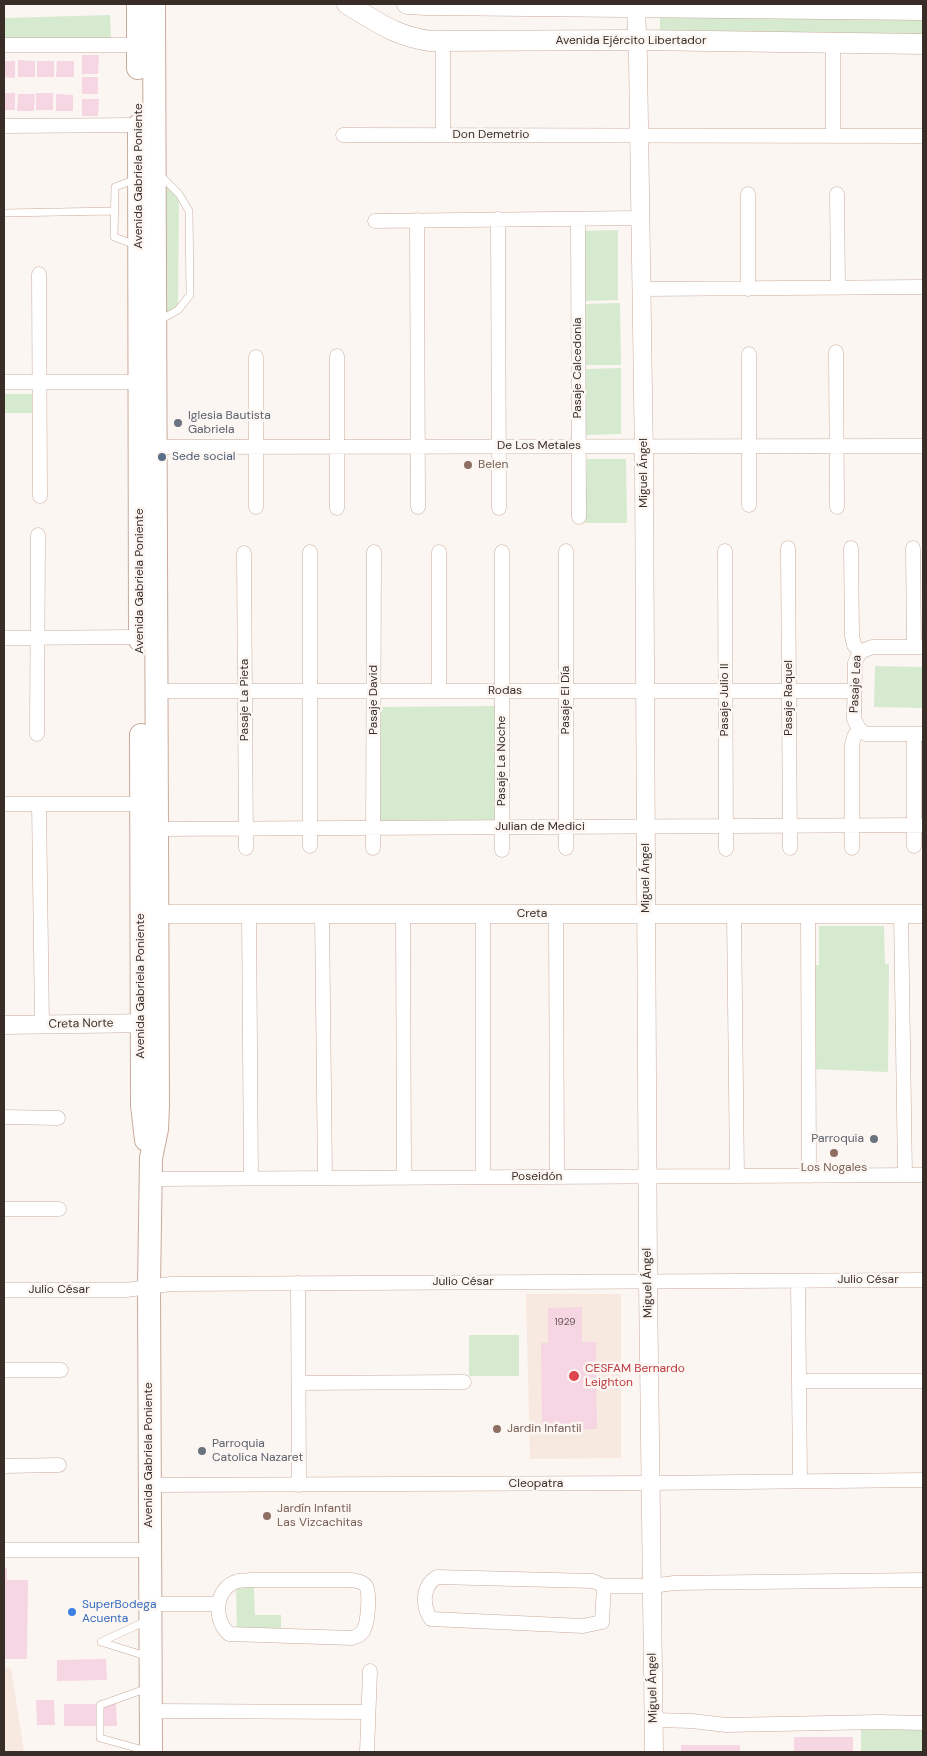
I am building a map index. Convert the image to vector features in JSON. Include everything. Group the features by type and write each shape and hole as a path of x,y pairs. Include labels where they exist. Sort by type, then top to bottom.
{"main road":[{"name":"Avenida Gabriela Poniente","path":"138,4 139,125 146,174 155,322 157,829 149,914"},
{"name":"Avenida Gabriela Poniente","path":"151,1752 149,1287 151,1168 143,1122 149,1023 149,914 141,804 139,246 146,174 154,4"},
{"name":"Avenida Ejército Libertador","path":"347,4 394,32 418,39 443,41 638,40 923,44"},
{"path":"407,4 810,6 887,7 923,10"},
{"path":"524,6 532,14 534,25 531,34 524,41"}],"street":[{"name":"Miguel Ángel","path":"636,5 640,136 644,446 648,1282 654,1752"},
{"path":"443,41 443,135"},
{"path":"833,43 833,136"},
{"path":"4,44 138,45"},
{"path":"4,126 139,125"},
{"name":"Don Demetrio","path":"343,135 923,136"},
{"path":"748,194 748,289"},
{"path":"837,194 838,288"},
{"path":"375,220 641,218"},
{"path":"498,219 499,508"},
{"name":"Pasaje Calcedonia","path":"578,219 579,517"},
{"path":"417,220 418,507"},
{"path":"39,274 40,496"},
{"path":"642,290 923,287"},
{"path":"836,352 837,507"},
{"path":"749,354 749,505"},
{"path":"337,356 337,508"},
{"path":"256,357 256,507"},
{"path":"4,382 140,382"},
{"name":"De Los Metales","path":"156,447 923,446"},
{"path":"37,734 38,534"},
{"name":"Pasaje Raquel","path":"788,548 790,848"},
{"name":"Pasaje Lea","path":"851,548 852,636 854,645 860,652 854,663 854,719 859,729 854,737 852,746 852,848"},
{"path":"860,652 867,648 919,647 912,548"},
{"name":"Pasaje El Día","path":"566,551 566,848"},
{"name":"Pasaje Julio II","path":"725,551 726,849"},
{"path":"310,552 310,846"},
{"name":"Pasaje David","path":"373,848 374,552"},
{"path":"438,691 439,552"},
{"name":"Pasaje La Noche","path":"502,552 502,850"},
{"name":"Pasaje La Pieta","path":"244,553 246,848"},
{"path":"4,638 140,637"},
{"name":"Rodas","path":"156,691 854,691"},
{"path":"859,729 871,734 918,734 918,825 914,846"},
{"path":"4,804 141,804"},
{"path":"39,804 42,1024"},
{"name":"Julian de Medici","path":"157,829 918,825"},
{"name":"Creta","path":"149,914 923,914"},
{"path":"249,914 251,1178"},
{"path":"322,914 325,1178"},
{"path":"403,914 404,1178"},
{"path":"483,914 483,1177"},
{"path":"556,914 557,1177"},
{"path":"734,914 736,1176"},
{"path":"808,914 809,1176"},
{"path":"901,914 904,1175"},
{"name":"Creta Norte","path":"4,1025 149,1023"},
{"path":"4,1117 58,1118"},
{"name":"Poseidón","path":"151,1168 251,1178 923,1175"},
{"path":"4,1209 59,1210"},
{"name":"Julio César","path":"4,1290 126,1290 171,1284 923,1280"},
{"path":"798,1281 800,1481"},
{"path":"298,1283 299,1485"},
{"path":"4,1370 61,1370"},
{"path":"799,1381 923,1381"},
{"path":"299,1383 464,1382"},
{"path":"4,1466 59,1465"},
{"name":"Cleopatra","path":"149,1485 651,1484 923,1480"},
{"path":"4,1550 149,1550"},
{"path":"604,1586 602,1622 583,1626 441,1620 431,1618 425,1610 426,1588 430,1581 437,1577 593,1581 604,1586 652,1586 674,1583 923,1580"},
{"path":"250,1580 352,1580 362,1582 366,1586 368,1594 367,1622 364,1631 352,1638 229,1634 224,1630 218,1614 218,1604 222,1593 229,1586 237,1581 250,1580"},
{"path":"150,1611 218,1604"},
{"path":"366,1752 370,1671"},
{"path":"150,1711 368,1712"},
{"path":"654,1720 692,1721 726,1725 923,1723"}],"lane":[{"path":"139,246 114,237 115,186 146,174 179,194 189,211 190,295 178,310 155,322"},
{"path":"4,212 114,211"},
{"path":"150,1611 101,1642 150,1657"},
{"path":"150,1687 100,1705 100,1738 151,1752"}],"shaded area":[{"name":"CESFAM Bernardo Leighton","path":"526,1294 621,1294 621,1458 530,1459"},
{"path":"4,1667 11,1668 24,1752 4,1752"}],"green space":[{"path":"660,13 923,16 923,38 660,37"},
{"path":"110,15 111,41 4,41 4,18"},
{"path":"151,175 179,195 178,308 152,320"},
{"path":"618,230 618,300 584,301 582,231"},
{"path":"620,303 621,365 585,365 584,304"},
{"path":"621,368 621,434 584,435 584,369"},
{"path":"4,394 32,394 32,413 4,413"},
{"path":"587,459 626,459 627,523 585,523"},
{"path":"875,666 923,667 923,708 874,707"},
{"path":"497,706 499,821 379,821 379,707"},
{"path":"819,926 884,926 885,964 889,964 888,1072 811,1069 813,965 819,965"},
{"path":"469,1335 519,1335 519,1376 469,1376"},
{"path":"254,1587 255,1615 281,1615 281,1633 237,1633 236,1588"},
{"path":"923,1729 923,1752 861,1752 861,1730"}],"building":[{"path":"82,55 99,55 98,74 82,74"},
{"path":"18,60 35,61 35,77 18,77"},
{"path":"4,61 15,61 15,78 4,77"},
{"path":"37,61 54,61 54,77 37,77"},
{"path":"57,61 74,61 74,77 56,77"},
{"path":"82,77 98,77 98,94 82,94"},
{"path":"4,93 15,93 15,110 4,110"},
{"path":"36,93 53,93 53,110 36,110"},
{"path":"18,94 35,94 34,111 17,111"},
{"path":"56,94 73,95 73,111 56,111"},
{"path":"82,99 99,99 98,116 82,116"},
{"path":"582,1307 582,1342 596,1342 597,1429 542,1430 541,1343 548,1343 548,1308"},
{"path":"4,1568 7,1568 7,1580 28,1580 27,1659 4,1659"},
{"path":"106,1659 107,1680 57,1681 57,1660"},
{"path":"36,1700 54,1700 55,1725 37,1725"},
{"path":"64,1704 116,1704 117,1726 64,1726"},
{"path":"794,1737 853,1737 853,1752 794,1752"},
{"path":"681,1745 740,1745 740,1752 681,1752"}],"place":[{"name":"Iglesia Bautista Gabriela","path":"178,423"},
{"name":"Sede social","path":"162,457"},
{"name":"Belen","path":"468,465"},
{"name":"Parroquia","path":"874,1139"},
{"name":"Los Nogales","path":"834,1153"},
{"name":"CESFAM Bernardo Leighton","path":"574,1376"},
{"name":"Jardin Infantil","path":"497,1429"},
{"name":"Parroquia Catolica Nazaret","path":"202,1451"},
{"name":"Jardín Infantil Las Vizcachitas","path":"267,1516"},
{"name":"SuperBodega Acuenta","path":"72,1612"}]}
